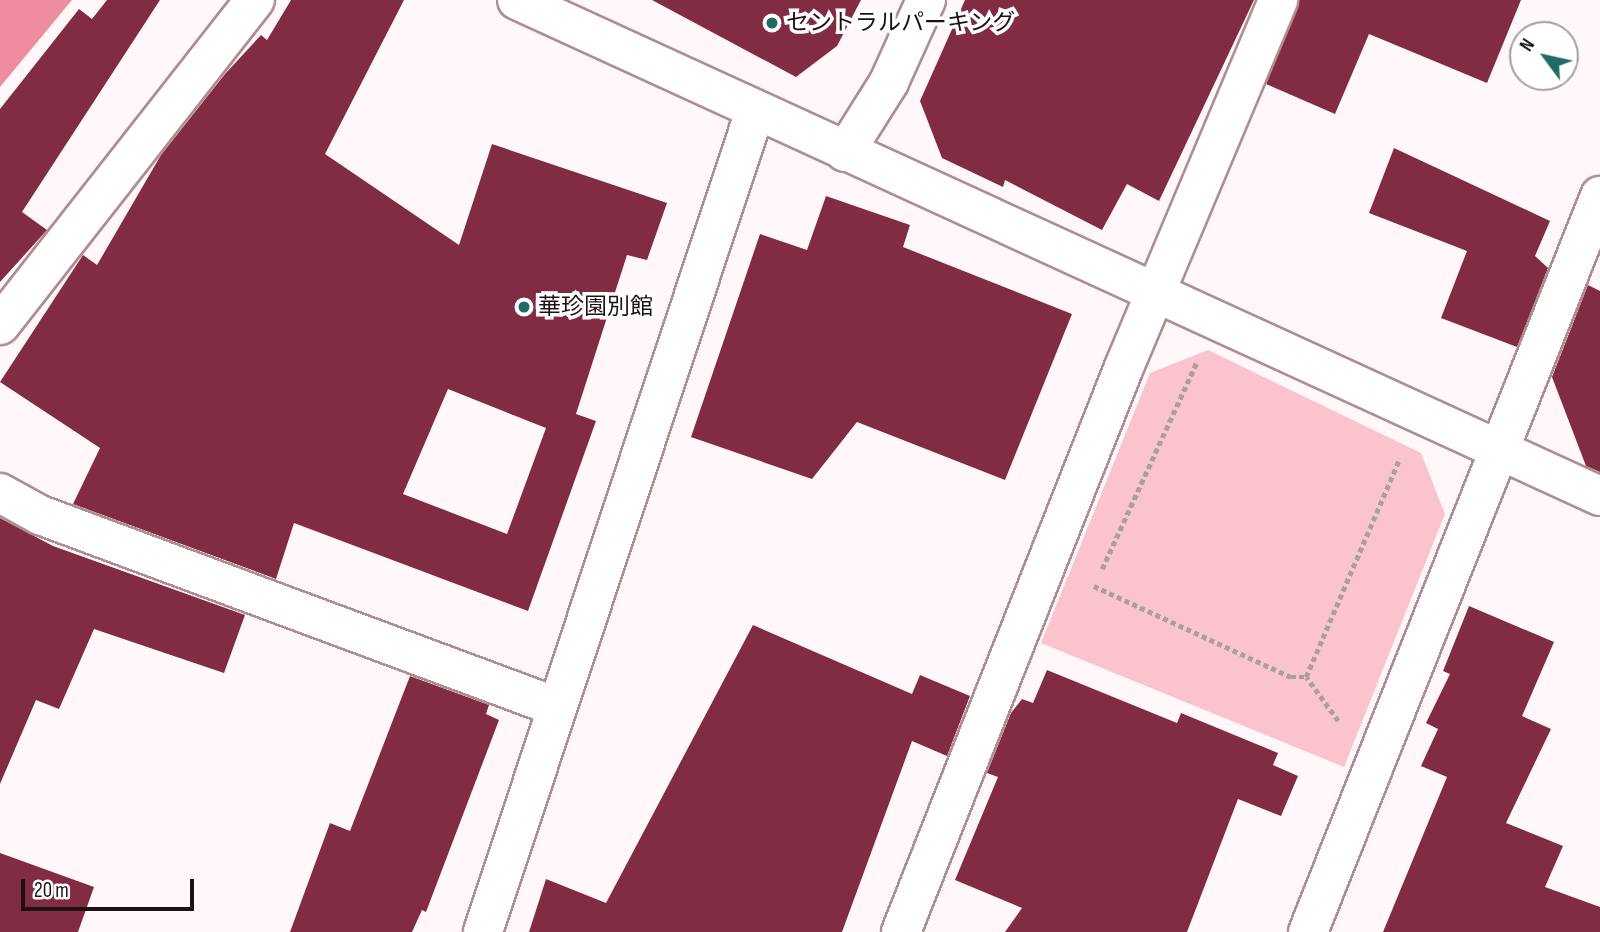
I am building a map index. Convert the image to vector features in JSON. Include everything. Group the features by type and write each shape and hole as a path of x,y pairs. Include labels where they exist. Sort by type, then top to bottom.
{"street":[{"path":"0,325 255,0"},
{"path":"517,0 845,152 1422,411 1600,496"},
{"path":"845,152 889,82 926,0"},
{"path":"901,932 1156,291 1278,0"},
{"path":"484,932 554,706 755,111"},
{"path":"1308,932 1600,196"},
{"path":"0,493 40,515 554,706"}],"path":[{"path":"1094,586 1200,357"},
{"path":"1306,677 1422,411"},
{"path":"1046,566 1291,677 1306,677"},
{"path":"1306,677 1338,721 1386,735"}],"shaded area":[{"path":"0,0 72,0 0,87"},
{"path":"1208,350 1421,453 1445,514 1344,767 1041,643 1150,373"}],"building":[{"path":"107,0 160,0 22,212 47,230 0,282 0,109 79,9 92,19"},
{"path":"291,0 404,0 325,154 459,245 492,144 667,203 647,260 627,255 576,414 596,421 528,611 294,523 276,579 73,504 100,448 0,382 83,255 97,265 161,155 225,74 261,35 267,40","holes":["448,389 546,428 507,534 403,494"]},
{"name":"セントラルパーキング","path":"652,0 861,0 837,46 796,77"},
{"path":"965,0 1254,0 1159,201 1127,184 1102,230 1005,180 1003,187 942,158 920,101"},
{"path":"1299,0 1521,0 1512,21 1509,21 1509,29 1487,83 1369,34 1335,114 1266,84"},
{"path":"1394,148 1550,221 1535,256 1548,268 1517,347 1441,318 1467,251 1369,213"},
{"path":"826,196 910,225 903,247 1072,314 1005,480 857,422 812,479 691,437 760,234 807,250"},
{"path":"1588,285 1600,291 1600,472 1586,466 1552,377"},
{"path":"0,518 53,546 245,615 224,673 94,629 59,709 36,700 0,784"},
{"path":"1469,606 1554,642 1522,716 1551,729 1506,823 1563,846 1545,887 1600,907 1600,932 1383,932 1447,777 1421,766 1438,729 1426,723 1450,674 1443,671"},
{"path":"753,625 912,694 920,675 970,696 947,756 912,741 842,932 529,932 546,879 606,903"},
{"path":"1047,670 1177,723 1181,713 1278,753 1273,765 1298,776 1281,816 1238,799 1187,932 1005,932 1022,908 955,880 998,777 987,773 1011,713 1022,699 1033,703"},
{"path":"410,676 489,705 486,714 499,720 426,912 422,910 412,932 290,932 330,823 350,831"},
{"path":"0,853 94,887 78,932 0,932"}],"place":[{"name":"セントラルパーキング","path":"772,23"},
{"name":"華珍園別館","path":"524,307"}]}
